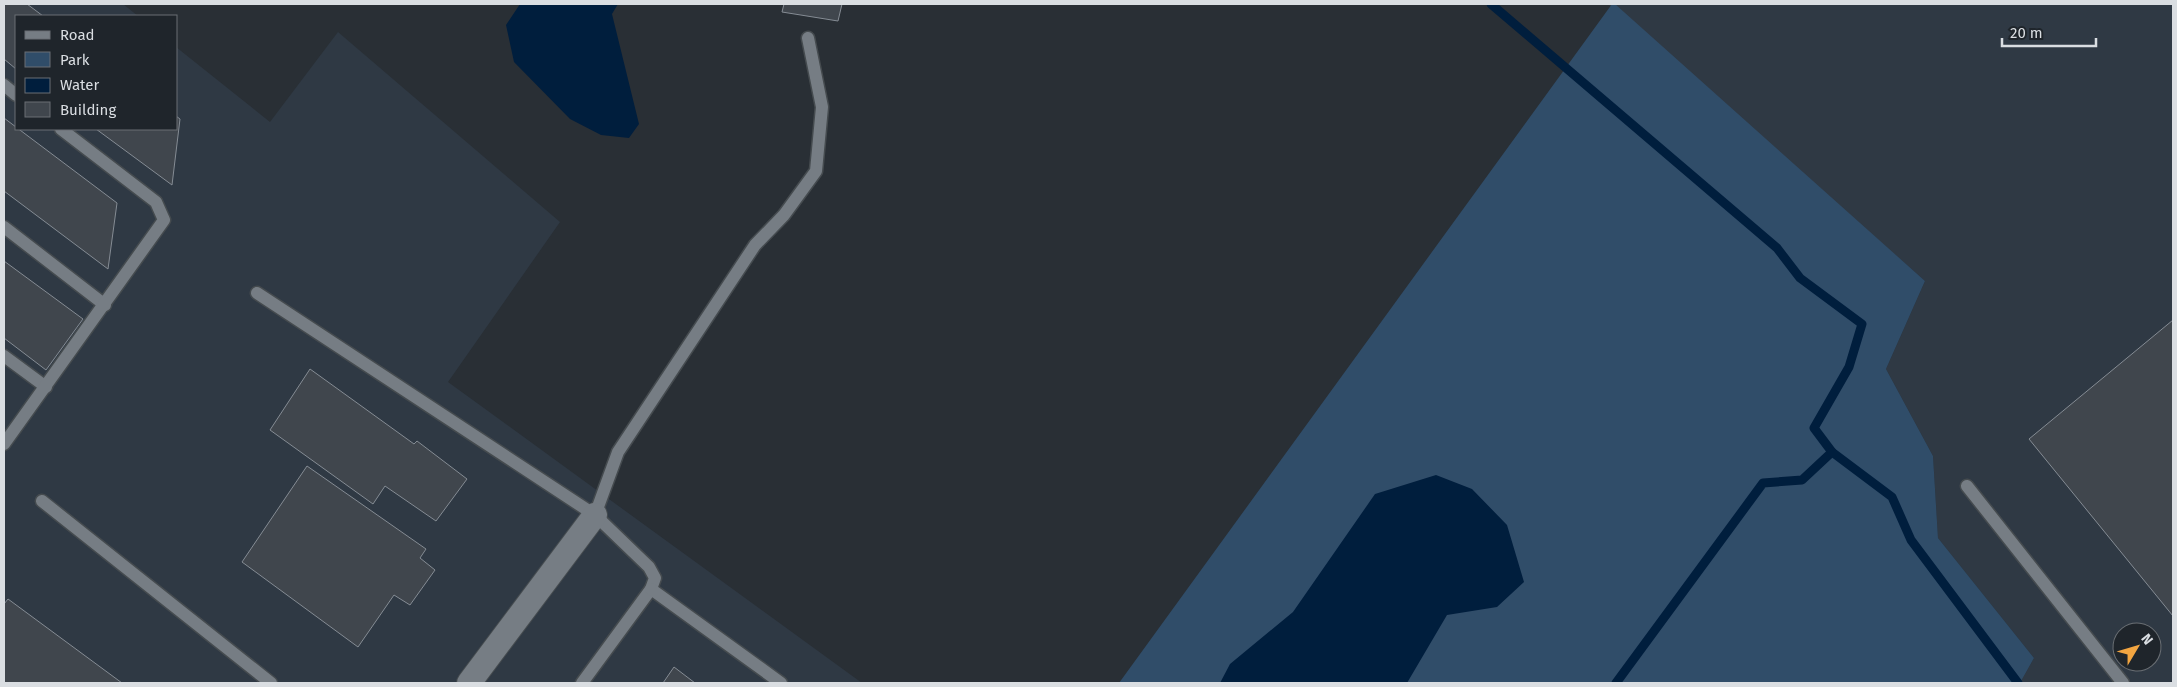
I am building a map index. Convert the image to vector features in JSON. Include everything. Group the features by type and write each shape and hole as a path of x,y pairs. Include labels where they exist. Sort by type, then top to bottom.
{"street":[{"path":"469,683 594,515"}],"lane":[{"path":"594,515 618,452 754,245 784,215 816,171 822,107 808,38"},
{"path":"4,85 15,94"},
{"path":"4,444 164,220 156,202 62,130"},
{"path":"4,228 105,304"},
{"path":"257,294 594,515 648,567 655,578 651,589 582,683"},
{"path":"4,356 46,387"},
{"path":"1967,486 2123,683"},
{"path":"42,501 271,683"},
{"path":"651,589 781,683"}],"shaded area":[{"path":"4,4 123,4 137,15 15,15 15,130 178,130 178,49 270,122 338,32 560,222 448,382 862,683 4,683"},
{"path":"1608,4 2173,4 2173,683 2020,683 2034,658 1938,538 1933,456 1886,369 1925,281"}],"green space":[{"path":"1612,4 1615,4 1925,281 1886,369 1933,456 1938,538 2034,658 2020,683 1119,683"}],"water":[{"path":"520,4 618,4 612,14 639,124 629,138 601,135 570,119 514,62 506,25"},
{"path":"1436,475 1472,489 1507,525 1524,582 1497,607 1447,615 1407,683 1220,683 1230,664 1293,612 1375,494"}],"building":[{"path":"4,4 27,4 42,15 15,15 15,68 4,59"},
{"path":"784,4 842,4 838,21 782,12"},
{"path":"4,118 15,126 15,130 20,130 117,203 108,269 4,191"},
{"path":"178,118 180,119 172,185 97,130 178,130"},
{"path":"4,261 83,319 46,370 4,338"},
{"path":"2173,320 2173,616 2029,439"},
{"path":"310,369 414,444 417,441 467,479 436,521 385,486 373,504 270,430"},
{"path":"307,466 426,549 420,558 435,570 410,605 394,595 358,647 242,562"},
{"path":"8,599 122,683 4,683 4,604"},
{"path":"674,667 695,683 663,683"}],"waterway":[{"path":"1491,4 1777,248 1800,278 1862,324 1849,367 1814,428 1832,452 1802,480 1763,483 1616,683"},
{"path":"1832,452 1892,497 1911,540 2018,683"}]}
